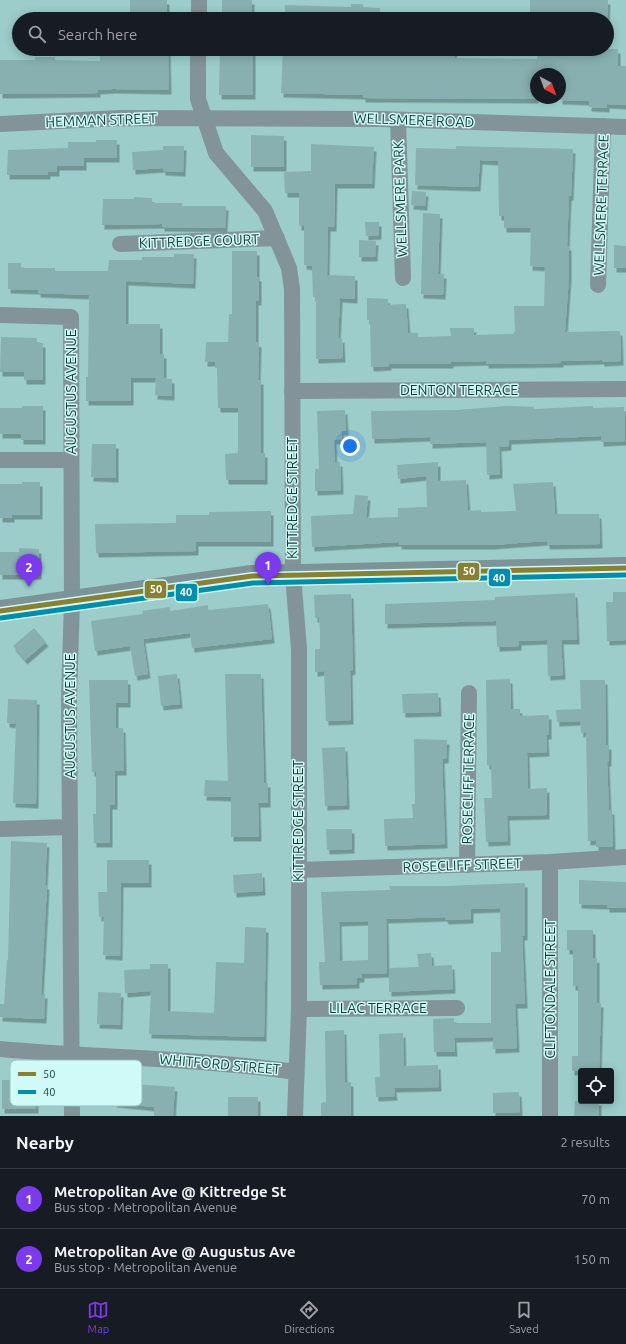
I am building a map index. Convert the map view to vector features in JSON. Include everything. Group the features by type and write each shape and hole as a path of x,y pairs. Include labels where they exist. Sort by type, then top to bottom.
{"street":[{"path":"199,0 199,12"},
{"name":"KITTREDGE STREET","path":"198,56 198,99 203,118 216,153 265,211 289,268 292,289 292,575 298,649 299,1009 294,1116"},
{"name":"HEMMAN STREET","path":"0,124 120,118 203,118"},
{"name":"WELLSMERE ROAD","path":"203,118 398,120 626,127"},
{"name":"WELLSMERE PARK","path":"398,120 404,278"},
{"name":"WELLSMERE TERRACE","path":"598,285 603,126"},
{"name":"KITTREDGE COURT","path":"120,244 277,238"},
{"name":"AUGUSTUS AVENUE","path":"0,315 71,316 72,601 68,699 71,1060"},
{"name":"DENTON TERRACE","path":"292,391 626,389"},
{"path":"0,460 71,460"},
{"path":"0,611 252,576 626,568"},
{"name":"ROSECLIFF TERRACE","path":"467,865 469,693"},
{"path":"0,829 70,827"},
{"name":"ROSECLIFF STREET","path":"298,870 550,862 626,858"},
{"name":"CLIFTONDALE STREET","path":"550,862 550,1116"},
{"name":"LILAC TERRACE","path":"299,1009 457,1008"},
{"name":"WHITFORD STREET","path":"0,1049 71,1055 170,1059 296,1072"},
{"name":"AUGUSTUS AVENUE","path":"72,1106 72,1116"}],"building":[{"path":"130,0 167,0 167,12 130,12"},
{"path":"222,0 252,0 252,12 222,12"},
{"path":"530,0 608,0 607,12 530,12"},
{"path":"351,4 363,4 363,7 380,8 380,12 285,12 285,5 351,7"},
{"path":"614,49 618,49 618,66 626,66 626,105 607,104 607,108 589,107 589,101 566,100 566,68 530,68 530,99 363,98 363,95 281,93 283,56 454,56 454,58 537,59 537,56 614,56"},
{"path":"100,56 168,56 169,90 113,89 98,90 98,93 0,94 0,60 35,60 35,57 55,57 55,60 100,61"},
{"path":"220,56 253,56 253,95 219,95"},
{"path":"251,135 284,136 284,167 251,167"},
{"path":"96,140 117,140 117,158 84,158 84,166 57,166 57,172 48,172 48,175 7,175 8,150 68,148 68,142 96,142"},
{"path":"311,144 374,147 372,184 335,184 334,227 328,227 327,275 355,276 355,299 340,298 338,339 342,338 343,358 316,359 316,297 313,297 312,266 304,265 304,226 299,226 299,193 285,193 284,172 311,171"},
{"path":"163,146 184,146 183,172 163,171 163,168 133,170 132,152 163,150"},
{"path":"456,146 573,149 571,196 569,196 567,246 569,246 569,276 565,332 620,331 621,361 602,362 602,360 561,361 561,363 486,364 486,361 451,362 451,364 389,364 389,366 371,367 370,320 367,320 367,298 388,299 388,305 406,304 408,333 418,333 418,337 451,336 450,328 474,328 474,335 513,334 515,331 514,306 544,306 545,267 530,266 531,228 504,228 504,216 499,216 498,161 480,160 478,187 415,185 416,148 456,149"},
{"path":"412,191 426,192 425,206 411,205"},
{"path":"134,197 152,198 152,203 182,203 182,206 226,206 225,228 162,227 162,224 102,225 103,199 134,199"},
{"path":"423,213 440,214 438,274 444,274 443,295 421,294"},
{"path":"365,222 379,222 379,235 366,236"},
{"path":"359,240 376,241 375,257 359,257"},
{"path":"614,245 626,246 626,268 614,268"},
{"path":"232,251 257,251 259,301 256,301 256,342 259,343 258,380 261,380 261,453 265,453 265,480 226,480 225,454 238,453 238,408 218,408 217,368 215,368 215,362 205,362 206,342 228,342 229,314 232,314"},
{"path":"174,254 194,254 193,284 126,281 126,324 160,324 160,354 164,354 164,378 131,378 131,401 86,401 86,377 88,377 89,295 38,293 38,290 8,289 8,263 21,263 21,268 55,268 55,271 108,271 109,260 142,260 142,257 174,257"},
{"path":"1,337 37,338 37,343 43,343 43,380 24,380 24,372 0,372"},
{"path":"156,378 172,379 172,396 155,395"},
{"path":"22,406 43,406 43,440 21,440 21,434 0,434 0,408 22,408"},
{"path":"508,406 534,407 534,409 593,406 593,408 624,407 625,441 601,442 601,436 509,440 509,446 499,447 500,474 487,475 486,442 430,444 430,437 372,439 371,411 456,410"},
{"path":"345,410 346,431 341,431 342,440 334,440 335,462 340,462 341,490 315,491 315,469 319,469 317,411"},
{"path":"92,444 116,444 116,478 91,477"},
{"path":"438,462 438,481 466,480 468,511 516,511 513,484 553,482 555,514 599,514 600,544 547,545 547,541 491,545 399,545 399,542 312,547 311,516 353,514 355,495 368,496 366,518 398,517 398,508 427,507 426,476 398,479 397,465"},
{"path":"22,482 40,482 40,515 12,515 12,518 0,518 0,484 22,484"},
{"path":"271,511 271,542 196,542 196,551 96,553 95,524 176,523 176,515 209,515 209,512"},
{"path":"19,548 39,549 39,575 0,575 0,552 19,552"},
{"path":"613,592 626,592 626,640 607,641 606,602 613,602"},
{"path":"575,593 577,640 561,640 563,675 548,676 547,640 519,641 519,646 497,647 496,621 385,624 385,604 495,600 495,597"},
{"path":"351,594 353,670 350,671 351,720 326,721 324,671 315,672 315,649 320,649 320,633 319,618 315,618 314,595"},
{"path":"268,604 272,639 192,648 190,633 143,639 148,674 135,676 130,646 95,651 91,621 143,614 142,611 170,607 170,611 208,605 208,610"},
{"path":"34,628 46,642 25,660 13,646"},
{"path":"177,674 180,704 161,706 158,676"},
{"path":"225,674 261,674 264,783 268,783 268,803 258,803 259,837 231,837 231,797 204,796 205,780 228,781"},
{"path":"510,679 511,709 520,709 520,716 549,715 549,735 546,735 547,752 527,753 528,789 547,788 547,815 507,816 508,841 486,842 484,798 492,798 491,765 487,765 486,680"},
{"path":"89,680 128,680 128,703 116,703 116,728 123,728 124,771 115,771 115,805 110,805 110,843 94,843 93,814 96,814 96,772 92,772"},
{"path":"580,680 605,680 606,745 609,745 609,762 607,762 609,810 612,810 613,847 596,847 596,840 588,841 586,732 581,733 580,721 557,722 556,710 581,709"},
{"path":"438,693 439,712 403,713 402,694"},
{"path":"8,699 37,700 36,804 13,803 16,724 7,723"},
{"path":"414,739 447,740 446,759 442,759 445,844 385,846 384,819 413,818 412,804 415,804"},
{"path":"345,747 347,805 325,806 322,748"},
{"path":"326,829 352,829 352,849 327,850"},
{"path":"11,841 47,843 45,885 47,885 41,994 45,994 44,1019 0,1017 0,1004 4,1004 8,960"},
{"path":"107,860 149,860 149,883 121,883 120,956 103,955 104,917 99,917 98,892 107,892"},
{"path":"262,873 263,891 234,893 233,875"},
{"path":"579,880 626,882 626,908 607,908 607,905 579,904"},
{"path":"525,883 525,936 522,936 525,1004 515,1004 517,1048 493,1049 493,1037 454,1038 455,1052 434,1052 433,1019 454,1018 454,1023 491,1023 491,952 501,952 500,908 471,909 471,919 446,920 445,917 386,919 387,973 362,974 362,978 357,978 357,984 320,985 319,962 325,962 321,892 390,890 389,886 445,886","holes":["368,921 368,960 340,961 339,922"]},
{"path":"245,927 266,928 264,1037 149,1034 151,991 125,993 124,970 150,969 150,964 168,964 168,1011 214,1013 216,962 244,963"},
{"path":"567,930 593,930 593,959 597,958 597,1003 601,1003 599,1068 578,1068 578,1071 572,1071 572,1056 578,1056 578,986 573,986 573,950 567,950"},
{"path":"431,953 432,966 452,965 453,989 389,992 389,968 419,967 417,954"},
{"path":"98,992 121,993 120,1025 97,1024"},
{"path":"344,1030 345,1082 351,1082 351,1116 321,1116 321,1103 326,1102 325,1031"},
{"path":"403,1033 404,1066 438,1065 439,1087 394,1088 395,1096 376,1097 375,1077 380,1077 379,1034"},
{"path":"2,1080 10,1080 10,1106 36,1106 36,1109 2,1109"},
{"path":"142,1085 175,1087 173,1116 154,1116 154,1107 142,1106"},
{"path":"519,1092 520,1112 493,1113 493,1093"},
{"path":"228,1097 258,1097 258,1116 228,1116"},
{"path":"575,1101 578,1101 578,1104 599,1104 599,1116 574,1116"}],"transit line":[{"name":"50","path":"0,611 252,576 626,568"},
{"name":"40","path":"1,618 253,583 626,575"}],"place":[{"name":"Metropolitan Ave @ Kittredge St","path":"268,585"},
{"name":"Metropolitan Ave @ Augustus Ave","path":"29,587"}]}
